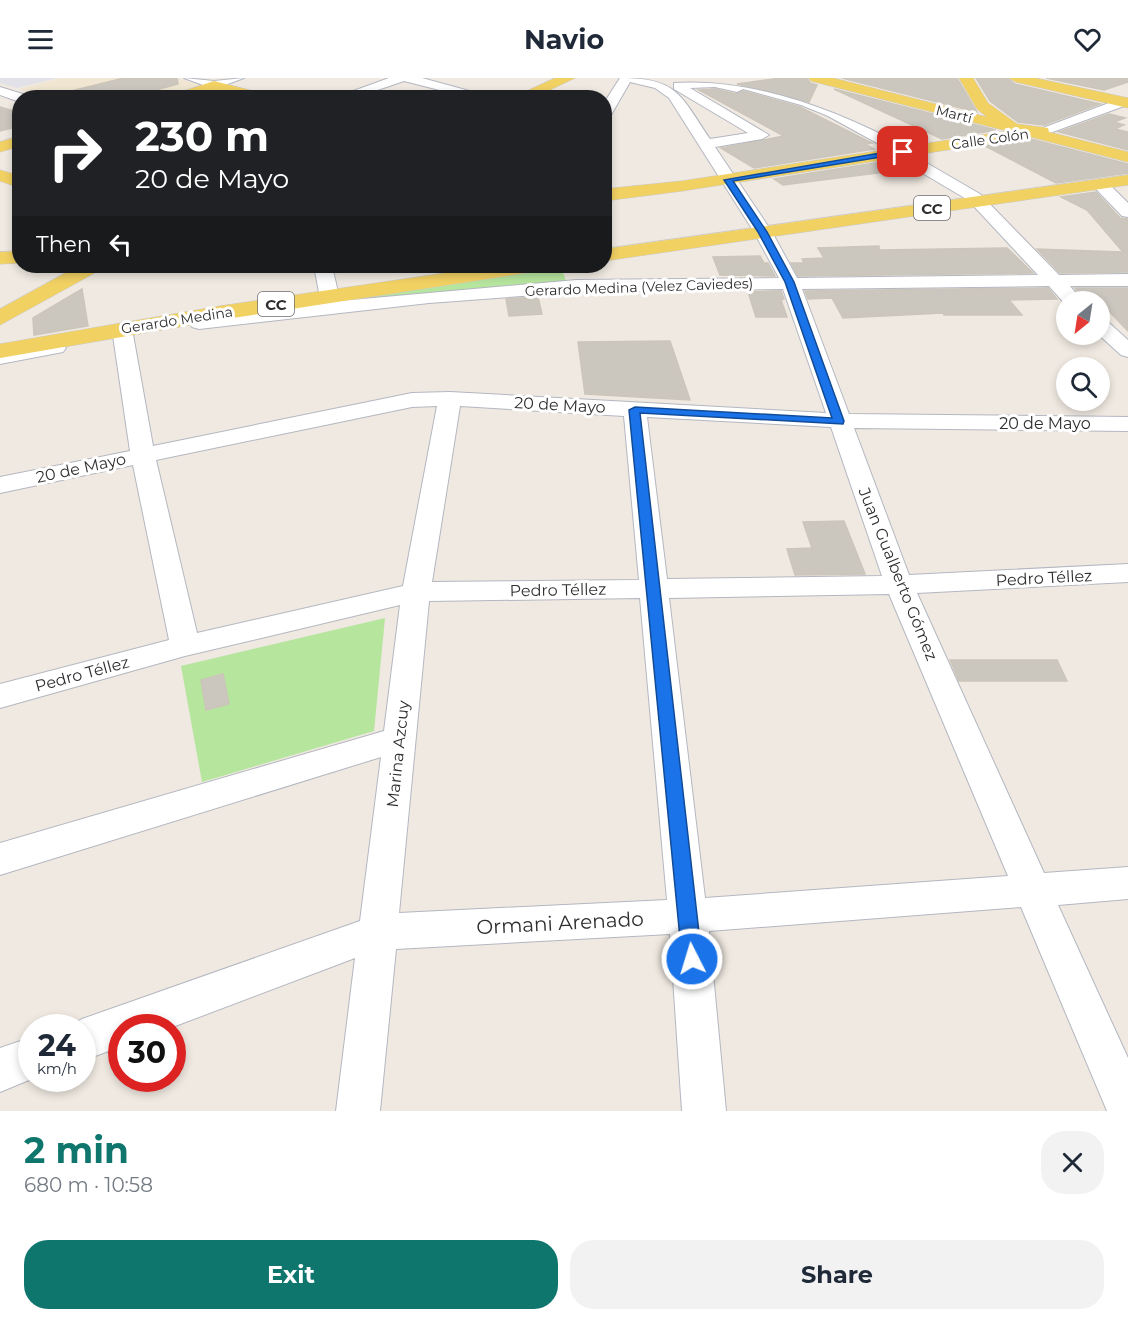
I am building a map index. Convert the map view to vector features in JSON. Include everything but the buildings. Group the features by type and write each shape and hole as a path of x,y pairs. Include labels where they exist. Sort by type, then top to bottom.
{"main road":[{"path":"539,90 568,78"},
{"name":"Martí","path":"816,78 961,113 984,111 1023,130"},
{"name":"Martí","path":"838,78 1023,130 1128,155"},
{"path":"966,78 984,111"},
{"path":"1016,78 1104,98 1126,98"},
{"path":"197,90 214,85 233,90"},
{"name":"Calle Colón","path":"612,194 728,180 1023,130"},
{"name":"CC","path":"612,254 1128,180"},
{"path":"1,317 80,273"},
{"name":"Gerardo Medina","path":"0,351 329,302 425,281 482,273"}],"street":[{"path":"190,78 214,85 238,78"},
{"path":"366,90 404,78 455,90"},
{"path":"612,102 627,78"},
{"name":"Juan Gualberto Gómez","path":"627,78 654,84 674,95 763,232 790,282 899,585 1128,1108"},
{"path":"719,78 806,102 833,113 903,152 907,158 974,197 1062,291"},
{"path":"740,84 758,78"},
{"path":"654,84 678,86 695,82 730,84 775,104 806,102"},
{"path":"678,86 762,135 707,144"},
{"name":"Calle Colón","path":"1023,130 1126,98"},
{"path":"1101,185 1128,212"},
{"path":"323,273 329,302"},
{"path":"574,273 576,286"},
{"name":"Gerardo Medina (Velez Caviedes)","path":"329,302 576,286 1128,280"},
{"path":"122,332 143,455 185,646"},
{"name":"Gerardo Medina","path":"0,358 122,332"},
{"path":"1110,334 1128,351"},
{"name":"20 de Mayo","path":"0,485 412,400 450,399 839,421 1128,424"},
{"name":"Marina Azcuy","path":"358,1111 416,592 450,399"},
{"path":"635,410 688,916 704,1111"},
{"name":"Pedro Téllez","path":"0,696 185,646 416,592 899,585 1128,573"},
{"path":"0,859 400,739"},
{"name":"Ormani Arenado","path":"96,1035 378,932 688,916 1128,883"},
{"path":"0,1070 18,1063"}],"shaded area":[{"path":"0,78 57,78 17,88 0,83"},
{"path":"62,78 176,78 201,85 184,90 19,89"}],"green space":[{"path":"507,273 563,273 566,281 352,301 348,299 349,296"},
{"path":"385,618 374,731 202,782 181,666"}],"route":[{"path":"692,959 635,410 839,421 790,282 763,232 728,180 903,152"}]}
